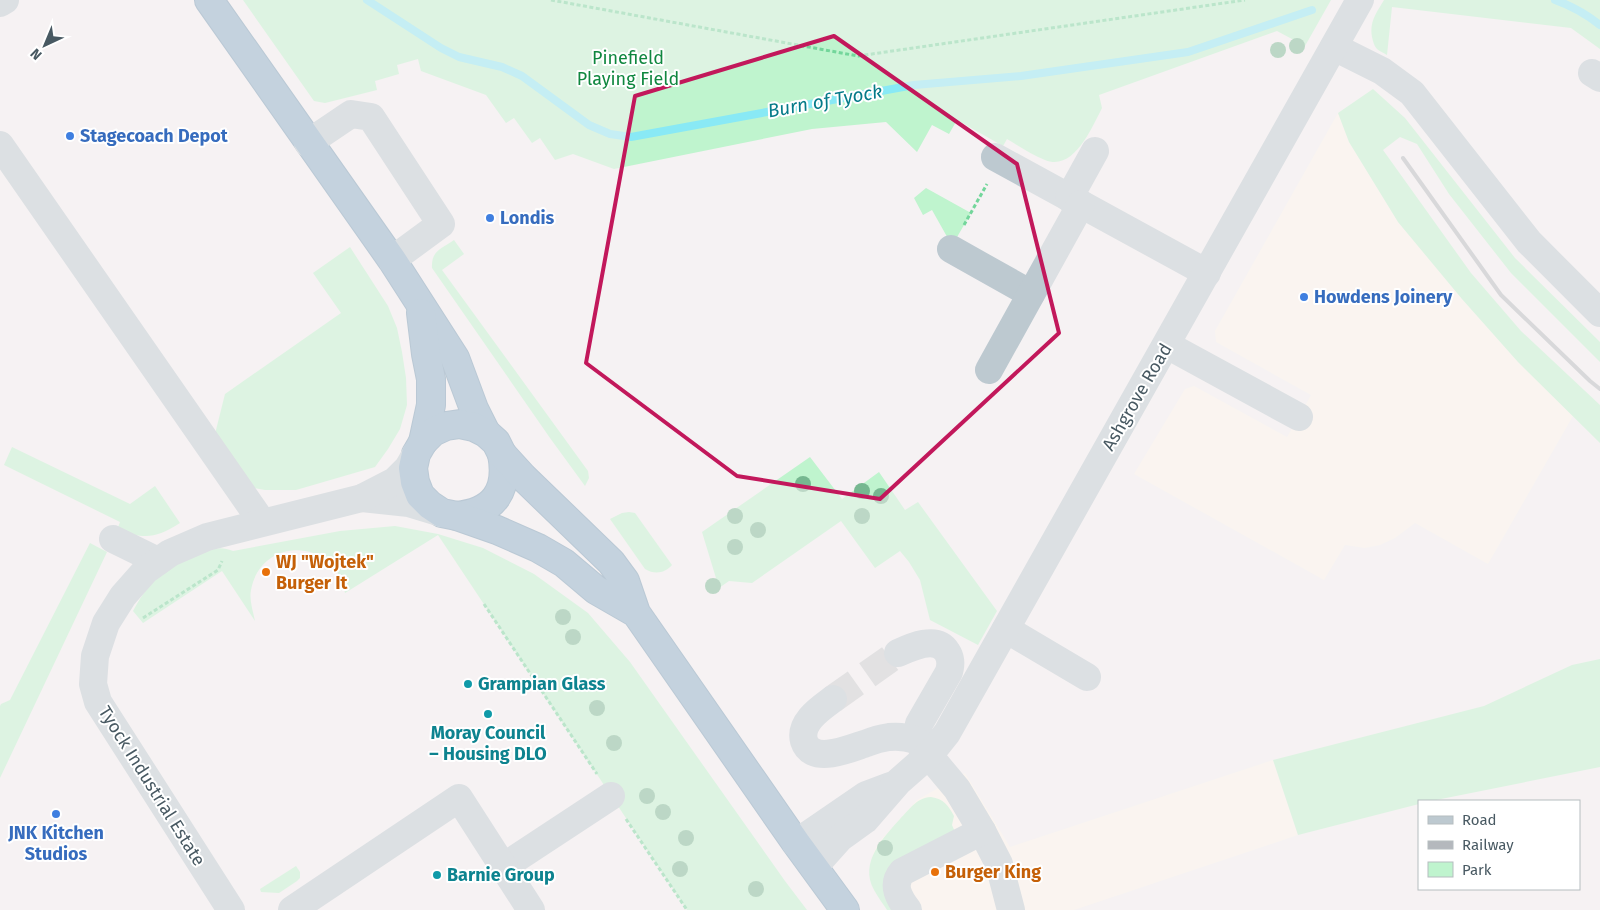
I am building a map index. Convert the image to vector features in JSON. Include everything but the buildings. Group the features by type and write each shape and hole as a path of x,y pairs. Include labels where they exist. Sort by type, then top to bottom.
{"highway":[{"path":"209,0 392,260 455,358 474,409 494,444 505,469 503,484 496,497 486,508 472,515 450,515"},
{"path":"420,306 431,380 431,405 413,468 415,482 420,495 430,505 450,515 496,530 538,548 564,564 596,590 636,613"},
{"path":"419,448 433,432 446,426 460,424 474,427 494,444 543,498 611,562 625,581 636,613 796,843 845,910"}],"street":[{"path":"0,3 5,0"},
{"name":"Ashgrove Road","path":"814,867 840,838 865,820 898,782 922,747 947,733 1360,0"},
{"path":"1334,47 1382,71 1412,93 1529,242 1600,313"},
{"path":"308,143 351,114 371,118 441,224 392,260"},
{"path":"0,145 250,525"},
{"path":"989,370 1031,294 1075,201 1095,151"},
{"path":"998,159 1207,273"},
{"path":"951,249 1031,294"},
{"path":"1167,344 1299,417"},
{"name":"Tyock Industrial Estate","path":"231,910 98,702 93,684 95,656 106,623 123,596 146,570 170,553 208,537 362,498 395,480 408,468 419,448"},
{"name":"Tyock Industrial Estate","path":"362,498 409,503 450,515"},
{"path":"113,539 158,561"},
{"path":"1006,629 1087,677"},
{"path":"898,653 908,648 930,643 942,646 945,649 951,664 949,672 919,724 922,747"},
{"path":"833,698 813,716 805,728 804,742 812,751 819,754 839,752 874,740 897,736 906,736 922,747 957,790 982,831 999,864 1011,910"},
{"name":"Ashgrove Road","path":"796,843 866,795 898,782"},
{"path":"503,867 611,796"},
{"path":"292,910 459,798 531,910"},
{"path":"908,910 896,888 897,881 902,872 982,831"}],"path":[{"path":"551,0 858,56 1245,0"},
{"path":"951,249 998,159"},
{"path":"140,620 218,570 250,525"},
{"path":"484,604 687,910"}],"highlighted area":[{"path":"834,36 1017,164 1059,333 880,499 737,476 586,363 635,96"}],"shaded area":[{"path":"1338,113 1349,142 1398,222 1462,299 1518,362 1573,416 1488,564 1415,523 1395,538 1380,545 1365,548 1345,545 1324,580 1134,474 1185,389 1194,386 1287,437 1299,417 1311,395 1216,342 1215,331"},
{"path":"1273,760 1298,835 1074,910 887,910 871,882 872,859 880,841 917,800 965,773 1010,847"}],"green space":[{"name":"Pinefield Playing Field","path":"243,0 1331,0 1305,46 1277,31 1099,95 1102,108 1081,146 1065,160 1055,162 1045,160 1007,139 1003,146 957,120 949,134 932,125 917,152 886,122 812,129 614,169 573,154 555,160 540,138 532,143 514,118 506,123 486,95 421,71 418,59 397,65 399,74 375,81 377,90 325,103 314,101"},
{"path":"1384,0 1600,0 1600,49 1571,28 1392,7 1387,55 1376,48 1371,32 1374,17"},
{"path":"1373,89 1405,118 1515,258 1600,342 1600,362 1511,273 1449,194 1417,144 1400,137 1383,150 1471,273 1521,331 1600,405 1600,443 1518,362 1462,299 1398,222 1349,142 1338,113"},
{"path":"926,188 971,213 953,244 950,242 932,210 923,215 914,198"},
{"path":"454,240 464,254 442,270 588,471 589,478 585,486 432,268 435,254"},
{"path":"350,247 388,306 397,328 406,378 407,405 400,429 375,467 296,490 265,490 248,487 216,442 216,430 225,394 341,313 313,273"},
{"path":"12,447 130,504 155,486 180,523 150,536 135,535 117,530 120,522 4,465"},
{"path":"810,457 842,499 879,472 905,510 918,502 997,611 978,645 930,620 920,580 900,551 875,568 841,521 752,583 729,581 719,588 702,532"},
{"path":"629,512 635,513 672,565 666,570 656,572 645,569 610,519"},
{"path":"395,526 438,534 483,548 534,574 588,613 630,662 807,910 687,910 438,535 345,593 339,575 328,562 314,553 299,550 283,552 269,560 258,572 251,590 255,621 222,571 143,623 133,611 149,586 165,571 210,550 223,548 233,551 340,531"},
{"path":"90,543 107,552 0,778 0,706 10,700"},
{"path":"1600,659 1600,767 1436,800 1418,800 1418,804 1298,835 1273,760 1484,706 1572,665"},
{"path":"931,797 942,801 950,809 954,816 952,825 955,832 906,858 901,910 887,910 870,880 871,860 880,842 910,808 921,799"},
{"path":"296,866 300,872 300,878 297,881 279,893 261,892 260,889"}],"waterway":[{"name":"Burn of Tyock","path":"367,0 441,48 459,57 502,67 522,76 589,125 610,134 631,137 914,85 1021,76 1188,52 1312,10"},
{"name":"Burn of Tyock","path":"1555,0 1579,11 1600,25"}],"tunnel":[{"path":"833,699 898,653"}],"railway":[{"path":"1403,158 1501,295 1600,389"}],"place":[{"name":"Stagecoach Depot","path":"70,136"},
{"name":"Londis","path":"490,218"},
{"name":"Howdens Joinery","path":"1304,297"},
{"name":"WJ \"Wojtek\" Burger It","path":"266,572"},
{"name":"Grampian Glass","path":"468,684"},
{"name":"Moray Council – Housing DLO","path":"488,714"},
{"name":"JNK Kitchen Studios","path":"56,814"},
{"name":"Burger King","path":"935,872"},
{"name":"Barnie Group","path":"437,875"}]}
